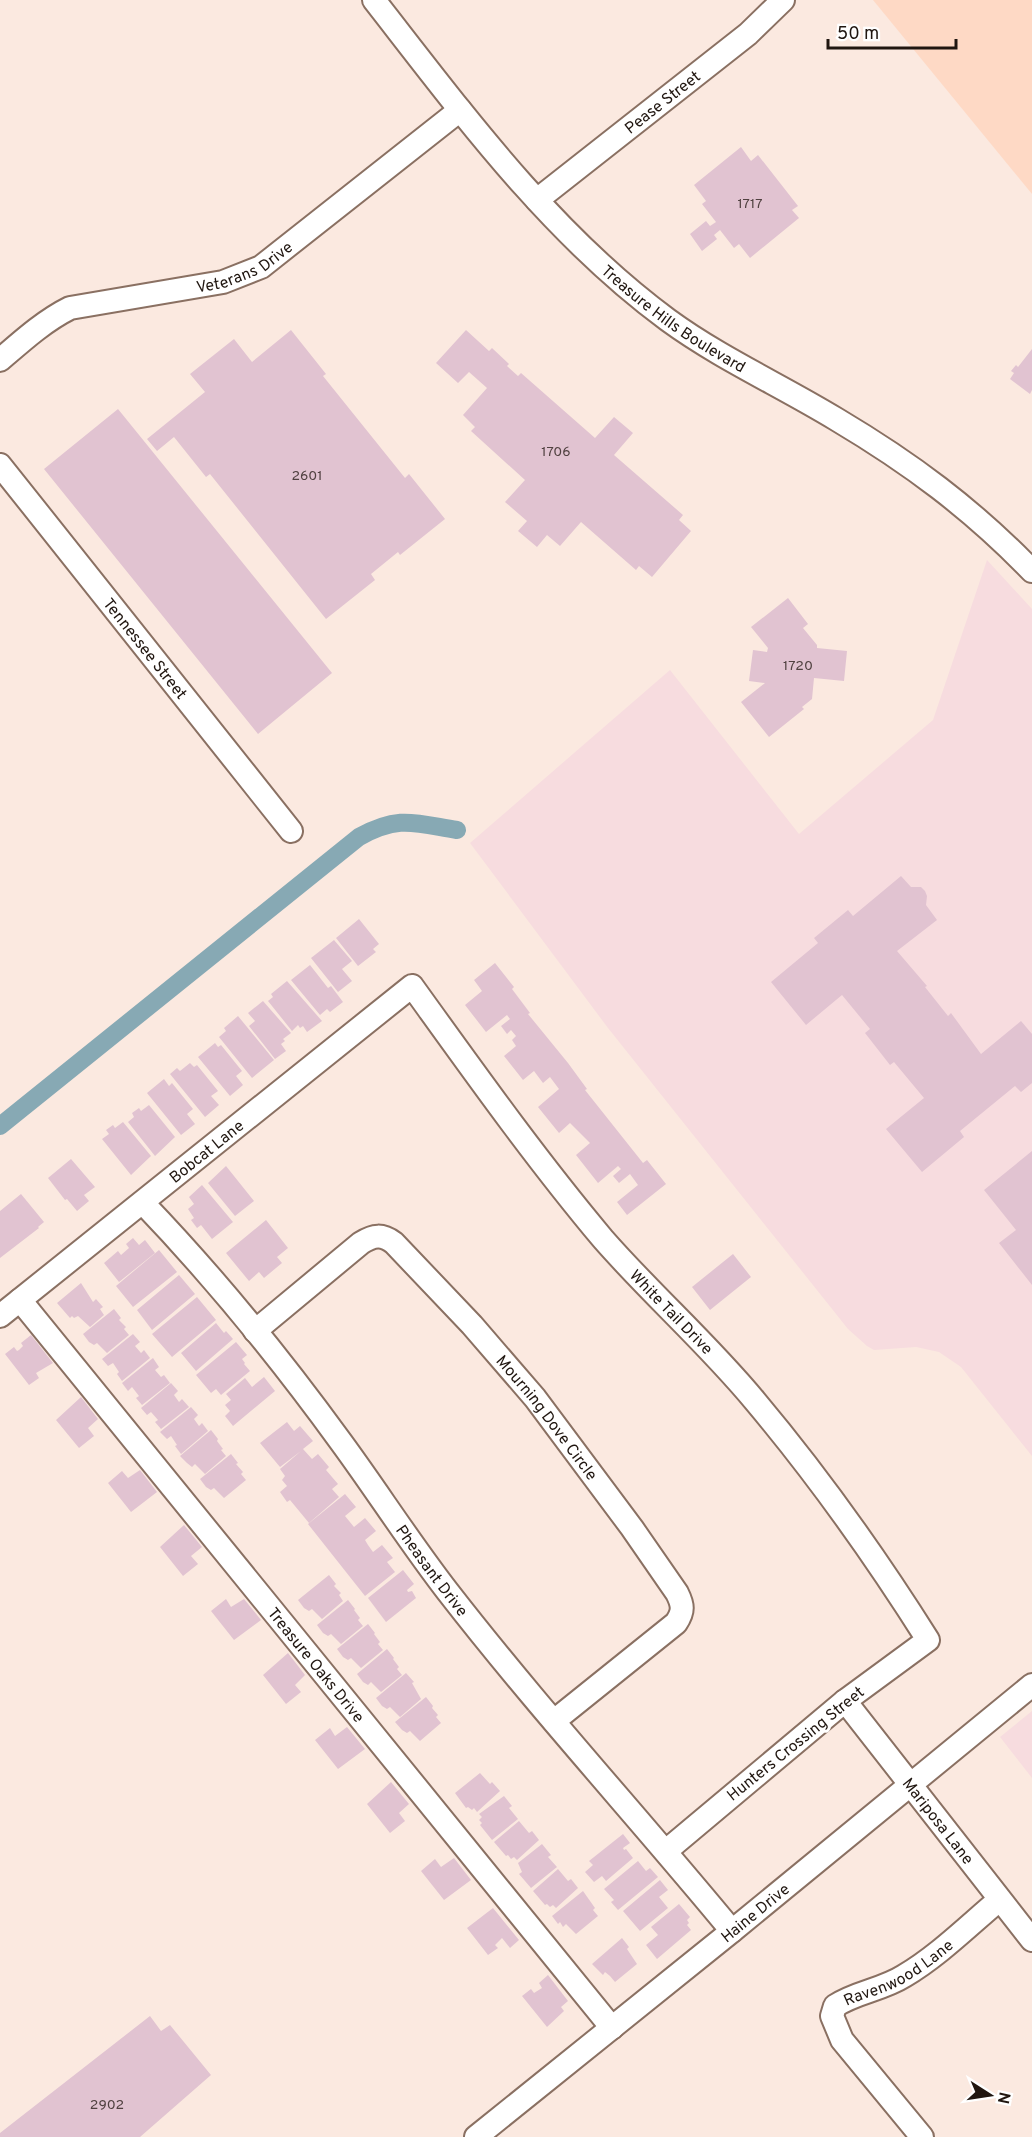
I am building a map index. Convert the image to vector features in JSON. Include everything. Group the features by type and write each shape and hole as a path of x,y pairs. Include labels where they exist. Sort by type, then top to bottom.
{"street":[{"name":"Treasure Hills Boulevard","path":"374,0 460,110 579,246 669,321 906,462 972,513 1032,571"},
{"name":"Pease Street","path":"537,200 748,34 783,0"},
{"name":"Veterans Drive","path":"0,360 57,314 70,308 223,282 261,267 460,110"},
{"name":"Tennessee Street","path":"0,465 291,831"},
{"name":"Bobcat Lane","path":"0,1316 412,986"},
{"name":"White Tail Drive","path":"412,986 549,1173 605,1240 755,1400 818,1480 889,1578 928,1640"},
{"name":"Pheasant Drive","path":"142,1203 255,1331 341,1441 446,1590 504,1662 732,1931"},
{"name":"Mourning Dove Circle","path":"255,1331 361,1243 371,1237 384,1236 394,1243 501,1357 587,1465 677,1593 682,1604 682,1614 676,1623 554,1721"},
{"name":"Treasure Oaks Drive","path":"21,1300 612,2028"},
{"name":"Hunters Crossing Street","path":"666,1851 845,1701 928,1640"},
{"name":"Haine Drive","path":"476,2137 1032,1685"},
{"name":"Mariposa Lane","path":"845,1701 1032,1940"},
{"name":"Ravenwood Lane","path":"922,2137 842,2040 832,2016 835,2006 846,1999 883,1987 903,1977 999,1900"}],"shaded area":[{"path":"873,0 1032,0 1032,194"},
{"path":"987,560 1032,609 1032,1456 961,1367 939,1352 916,1347 874,1350 848,1329 608,1028 470,843 670,670 799,834 933,720"},
{"path":"1032,1711 1032,1778 1000,1737"}],"building":[{"path":"741,147 751,161 758,155 798,206 792,210 799,218 750,258 739,244 734,248 720,230 714,235 717,239 702,251 690,234 706,221 710,226 716,222 702,204 706,201 694,185"},
{"path":"291,330 326,374 323,376 405,478 409,474 445,519 400,555 398,552 371,574 375,580 326,619 210,474 206,477 174,437 157,451 147,439 205,392 190,374 234,339 252,362"},
{"path":"466,330 489,351 492,348 518,376 521,373 595,438 614,417 633,433 614,455 683,515 679,520 691,531 652,577 639,566 636,570 581,522 560,546 547,535 537,547 518,531 527,521 505,502 525,480 471,431 475,427 463,415 487,388 469,372 458,383 436,363"},
{"path":"1032,349 1032,390 1030,394 1010,379 1014,373 1011,371 1016,365 1018,367"},
{"path":"118,409 332,673 258,734 44,469"},
{"path":"788,598 808,624 803,628 817,648 847,651 844,681 814,678 812,699 802,707 804,709 769,737 741,702 765,683 749,681 753,650 767,652 768,648 751,627"},
{"path":"901,876 911,887 921,887 925,891 926,905 937,920 897,951 927,986 925,987 948,1016 951,1013 981,1054 1021,1021 1032,1034 1032,1083 1021,1092 1015,1086 960,1131 964,1137 922,1172 886,1129 924,1098 894,1062 890,1065 865,1033 870,1029 842,995 806,1025 771,982 818,943 814,938 848,910 853,916"},
{"path":"359,919 379,944 373,949 376,952 358,966 336,938"},
{"path":"334,940 352,961 342,969 352,981 338,992 311,958"},
{"path":"495,963 514,987 512,989 530,1013 528,1014 568,1063 587,1089 585,1090 643,1163 647,1160 666,1184 627,1215 617,1202 638,1185 630,1174 619,1183 613,1176 621,1169 618,1166 598,1183 576,1155 590,1143 570,1123 559,1133 538,1107 559,1089 550,1077 543,1083 534,1071 523,1080 504,1056 516,1046 512,1040 516,1036 511,1030 507,1034 501,1026 510,1019 507,1015 486,1032 465,1005 482,991 474,980"},
{"path":"310,965 328,988 331,986 343,1002 330,1012 327,1009 320,1015 291,980"},
{"path":"287,981 322,1021 307,1032 303,1026 300,1028 298,1025 292,1031 268,1001 273,997 271,994"},
{"path":"263,1001 291,1033 283,1039 285,1041 281,1044 286,1051 275,1059 249,1026 255,1021 248,1013"},
{"path":"238,1016 274,1060 252,1078 219,1037 226,1031 224,1028"},
{"path":"215,1043 218,1047 221,1045 242,1071 236,1076 243,1085 230,1096 198,1057"},
{"path":"190,1063 194,1067 197,1065 218,1091 211,1096 219,1105 205,1117 170,1074 177,1068 180,1071"},
{"path":"164,1079 169,1086 172,1083 193,1109 187,1114 195,1124 181,1135 147,1093"},
{"path":"149,1105 175,1137 155,1156 128,1122 134,1117 132,1113 139,1108 141,1111"},
{"path":"123,1122 151,1156 131,1175 102,1139 109,1134 106,1130 113,1125 115,1128"},
{"path":"1032,1151 1032,1285 999,1243 1016,1230 984,1190"},
{"path":"71,1159 95,1187 84,1195 89,1201 77,1211 48,1178"},
{"path":"226,1166 254,1201 235,1216 208,1183"},
{"path":"202,1185 233,1222 212,1239 201,1225 197,1228 191,1220 194,1218 188,1209 194,1204 189,1197"},
{"path":"21,1194 44,1222 0,1258 0,1211"},
{"path":"266,1220 288,1248 277,1257 282,1263 264,1278 259,1272 249,1281 226,1253"},
{"path":"133,1238 139,1245 145,1240 155,1253 119,1282 104,1263 118,1251 121,1255 129,1248 126,1244"},
{"path":"159,1250 177,1272 133,1307 116,1286"},
{"path":"733,1254 751,1277 710,1310 692,1287"},
{"path":"179,1275 195,1294 152,1330 137,1310"},
{"path":"81,1283 93,1302 96,1299 103,1307 100,1309 104,1315 90,1327 78,1316 70,1318 57,1303"},
{"path":"197,1297 216,1320 172,1357 152,1334"},
{"path":"114,1309 129,1335 107,1353 97,1343 94,1345 89,1342 83,1334"},
{"path":"216,1323 233,1339 196,1371 181,1353"},
{"path":"133,1334 140,1342 135,1346 141,1353 144,1350 150,1358 122,1381 113,1363 108,1366 102,1359"},
{"path":"31,1335 53,1363 36,1373 39,1378 29,1385 5,1354 14,1347 17,1351 19,1350 23,1346 21,1343"},
{"path":"236,1342 247,1355 242,1359 250,1371 221,1395 216,1389 211,1393 196,1375"},
{"path":"153,1358 159,1367 155,1370 161,1377 164,1375 170,1383 142,1405 136,1398 139,1396 132,1387 128,1391 122,1383"},
{"path":"264,1377 275,1391 233,1426 225,1416 230,1411 225,1405 231,1400 226,1394 245,1378 252,1387"},
{"path":"171,1383 178,1391 174,1395 179,1402 182,1399 189,1407 161,1429 155,1422 158,1420 151,1412 147,1415 141,1408"},
{"path":"81,1397 98,1419 88,1428 94,1436 79,1448 56,1420"},
{"path":"191,1407 198,1415 194,1419 199,1426 202,1423 208,1431 181,1454 171,1436 167,1439 160,1432"},
{"path":"287,1422 294,1431 300,1426 313,1441 303,1449 312,1459 318,1454 329,1467 326,1470 338,1484 332,1489 339,1497 309,1523 290,1500 287,1502 280,1492 287,1486 282,1480 285,1476 280,1469 301,1451 280,1467 260,1443"},
{"path":"211,1430 226,1456 205,1474 195,1464 192,1467 180,1456"},
{"path":"231,1454 246,1480 224,1498 214,1488 211,1490 206,1487 200,1479"},
{"path":"140,1470 157,1492 131,1512 108,1483 122,1471 128,1478"},
{"path":"345,1494 356,1507 345,1516 354,1527 365,1518 376,1531 365,1540 368,1545 373,1552 382,1545 393,1558 387,1562 395,1572 365,1596 308,1524"},
{"path":"184,1525 202,1547 191,1556 198,1564 183,1576 160,1547"},
{"path":"403,1570 414,1584 407,1590 412,1591 416,1598 386,1622 368,1598"},
{"path":"329,1575 336,1584 334,1586 341,1593 339,1595 343,1601 322,1619 312,1609 309,1611 304,1608 298,1600"},
{"path":"226,1599 231,1607 244,1599 261,1620 234,1640 211,1611"},
{"path":"348,1600 363,1626 341,1644 331,1634 328,1636 323,1633 317,1625"},
{"path":"368,1624 383,1650 361,1668 351,1658 348,1660 343,1657 337,1649"},
{"path":"387,1649 402,1675 381,1692 371,1682 368,1685 363,1682 357,1674"},
{"path":"288,1653 305,1675 295,1685 301,1692 286,1704 263,1675"},
{"path":"406,1673 414,1682 412,1683 421,1699 400,1717 390,1707 387,1709 382,1706 376,1698"},
{"path":"426,1697 441,1723 420,1741 410,1731 407,1733 402,1730 395,1722"},
{"path":"347,1727 365,1749 338,1769 315,1740 330,1728 335,1736"},
{"path":"480,1773 500,1791 477,1812 474,1808 472,1810 466,1808 455,1793"},
{"path":"391,1782 409,1804 399,1813 405,1821 390,1833 367,1804"},
{"path":"504,1796 512,1806 509,1808 518,1819 492,1840 480,1825 482,1823 479,1820 482,1817 479,1814"},
{"path":"519,1821 529,1833 532,1831 539,1840 517,1860 506,1856 494,1842"},
{"path":"623,1834 630,1843 623,1848 633,1858 606,1881 602,1876 594,1882 585,1872 593,1865 589,1861"},
{"path":"542,1844 551,1855 548,1857 557,1867 531,1888 519,1874 522,1872 518,1863"},
{"path":"454,1858 471,1880 444,1900 421,1871 435,1859 441,1867"},
{"path":"638,1861 646,1871 650,1868 658,1877 618,1910 611,1902 614,1900 604,1889"},
{"path":"558,1869 568,1881 571,1879 578,1888 556,1908 553,1905 550,1907 545,1905 533,1891"},
{"path":"660,1880 668,1890 659,1897 668,1908 640,1931 623,1911"},
{"path":"583,1891 598,1916 576,1934 566,1924 563,1927 560,1922 558,1924 552,1916"},
{"path":"679,1904 690,1917 687,1925 691,1930 657,1959 646,1945 658,1935 651,1927"},
{"path":"493,1908 519,1940 510,1948 502,1938 495,1945 498,1948 488,1955 467,1928"},
{"path":"622,1938 637,1964 615,1982 605,1972 603,1975 592,1964"},
{"path":"548,1975 568,2001 561,2007 564,2011 547,2027 522,1996 531,1989 534,1993 542,1988 539,1983"},
{"path":"150,2016 161,2031 170,2025 211,2075 140,2137 0,2137 0,2133"}],"waterway":[{"path":"0,1126 359,837 396,823 418,823 457,830"}]}
